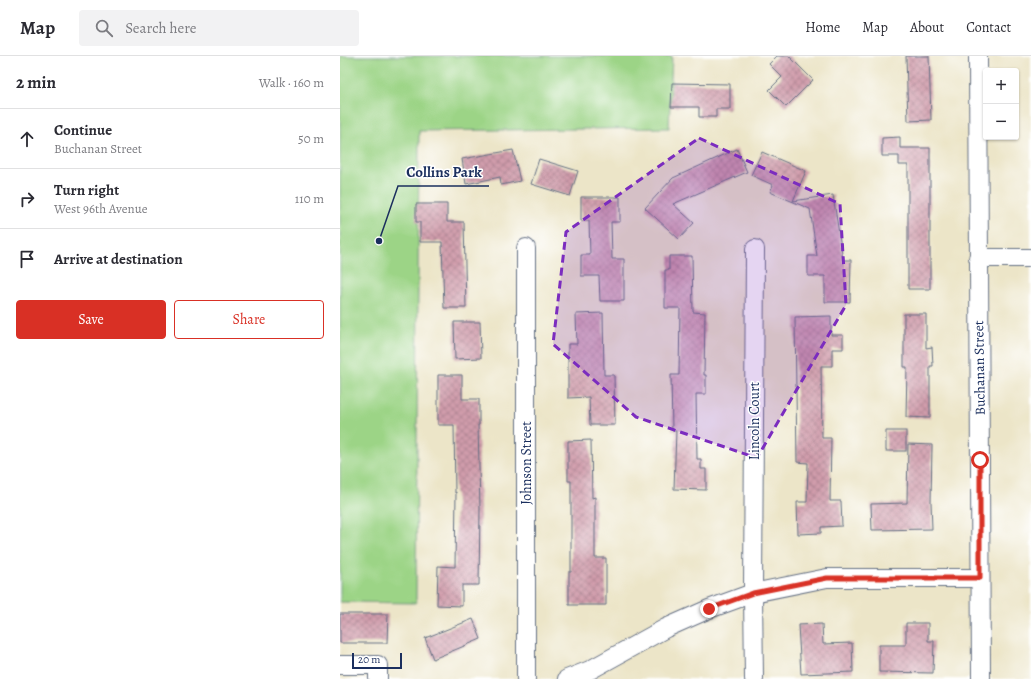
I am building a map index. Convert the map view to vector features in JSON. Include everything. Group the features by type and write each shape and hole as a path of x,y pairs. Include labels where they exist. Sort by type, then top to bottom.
{"street":[{"name":"Buchanan Street","path":"978,56 981,679"},
{"name":"Johnson Street","path":"526,248 526,679"},
{"name":"Lincoln Court","path":"754,679 755,249"},
{"path":"978,258 1031,258"},
{"path":"567,679 590,670 666,628 709,609 753,593 827,578 980,578"},
{"path":"340,666 378,665 378,679"}],"highlighted area":[{"path":"699,138 840,204 846,305 757,458 636,417 553,344 566,232"}],"green space":[{"path":"340,56 672,56 669,128 419,131 416,603 340,602"}],"building":[{"path":"777,56 789,56 813,80 786,107 769,90 782,77 769,64"},
{"path":"906,56 929,56 931,120 908,121"},
{"path":"672,83 730,84 730,109 716,109 716,117 699,117 699,107 671,107"},
{"path":"900,137 900,148 930,148 930,289 908,289 908,165 899,165 899,156 882,156 882,138"},
{"path":"737,149 747,172 673,204 694,223 679,239 645,208 673,178"},
{"path":"513,150 520,181 501,185 500,177 466,184 462,159"},
{"path":"762,152 806,171 793,201 833,195 843,260 851,260 850,302 825,302 825,276 808,276 808,256 817,256 810,209 770,192 773,185 751,175"},
{"path":"539,159 578,171 570,196 531,184"},
{"path":"581,197 620,197 620,222 611,222 612,259 624,259 624,301 600,301 599,276 581,276 581,255 590,255 589,221 581,221"},
{"path":"416,204 447,204 447,222 464,222 466,308 444,308 442,242 420,242 420,222 416,222"},
{"path":"669,256 692,256 693,312 705,313 704,375 706,375 706,394 696,394 697,459 701,459 701,469 706,469 706,490 674,489 676,431 672,431 671,375 679,375 680,308 665,308 665,270 669,270"},
{"path":"603,313 604,375 614,375 615,425 590,425 589,397 568,398 568,344 577,344 576,314"},
{"path":"904,314 926,314 926,348 932,347 933,366 930,366 930,418 906,417 907,367 904,367"},
{"path":"831,316 831,335 843,335 843,349 832,349 832,366 821,366 822,438 831,438 830,501 841,501 842,526 821,527 821,533 798,534 797,502 807,502 808,463 797,462 795,317"},
{"path":"454,322 480,322 481,358 455,359"},
{"path":"438,375 462,375 462,399 479,399 479,585 462,585 462,606 437,605 438,566 455,567 456,492 455,493 454,425 438,425"},
{"path":"886,431 906,431 906,451 886,451"},
{"path":"591,440 592,498 595,497 595,558 606,558 606,605 569,605 569,572 571,572 571,481 568,481 568,441"},
{"path":"908,444 932,445 932,529 872,530 871,504 907,503"},
{"path":"340,614 388,614 387,643 340,643"},
{"path":"473,619 481,639 433,659 425,638"},
{"path":"906,623 928,623 928,641 934,641 933,673 879,672 879,645 906,645"},
{"path":"822,624 823,644 852,643 853,672 801,674 798,625"}],"place":[{"name":"Collins Park","path":"379,241"}],"route":[{"path":"709,609 753,593 827,578 980,578 980,460"}]}
